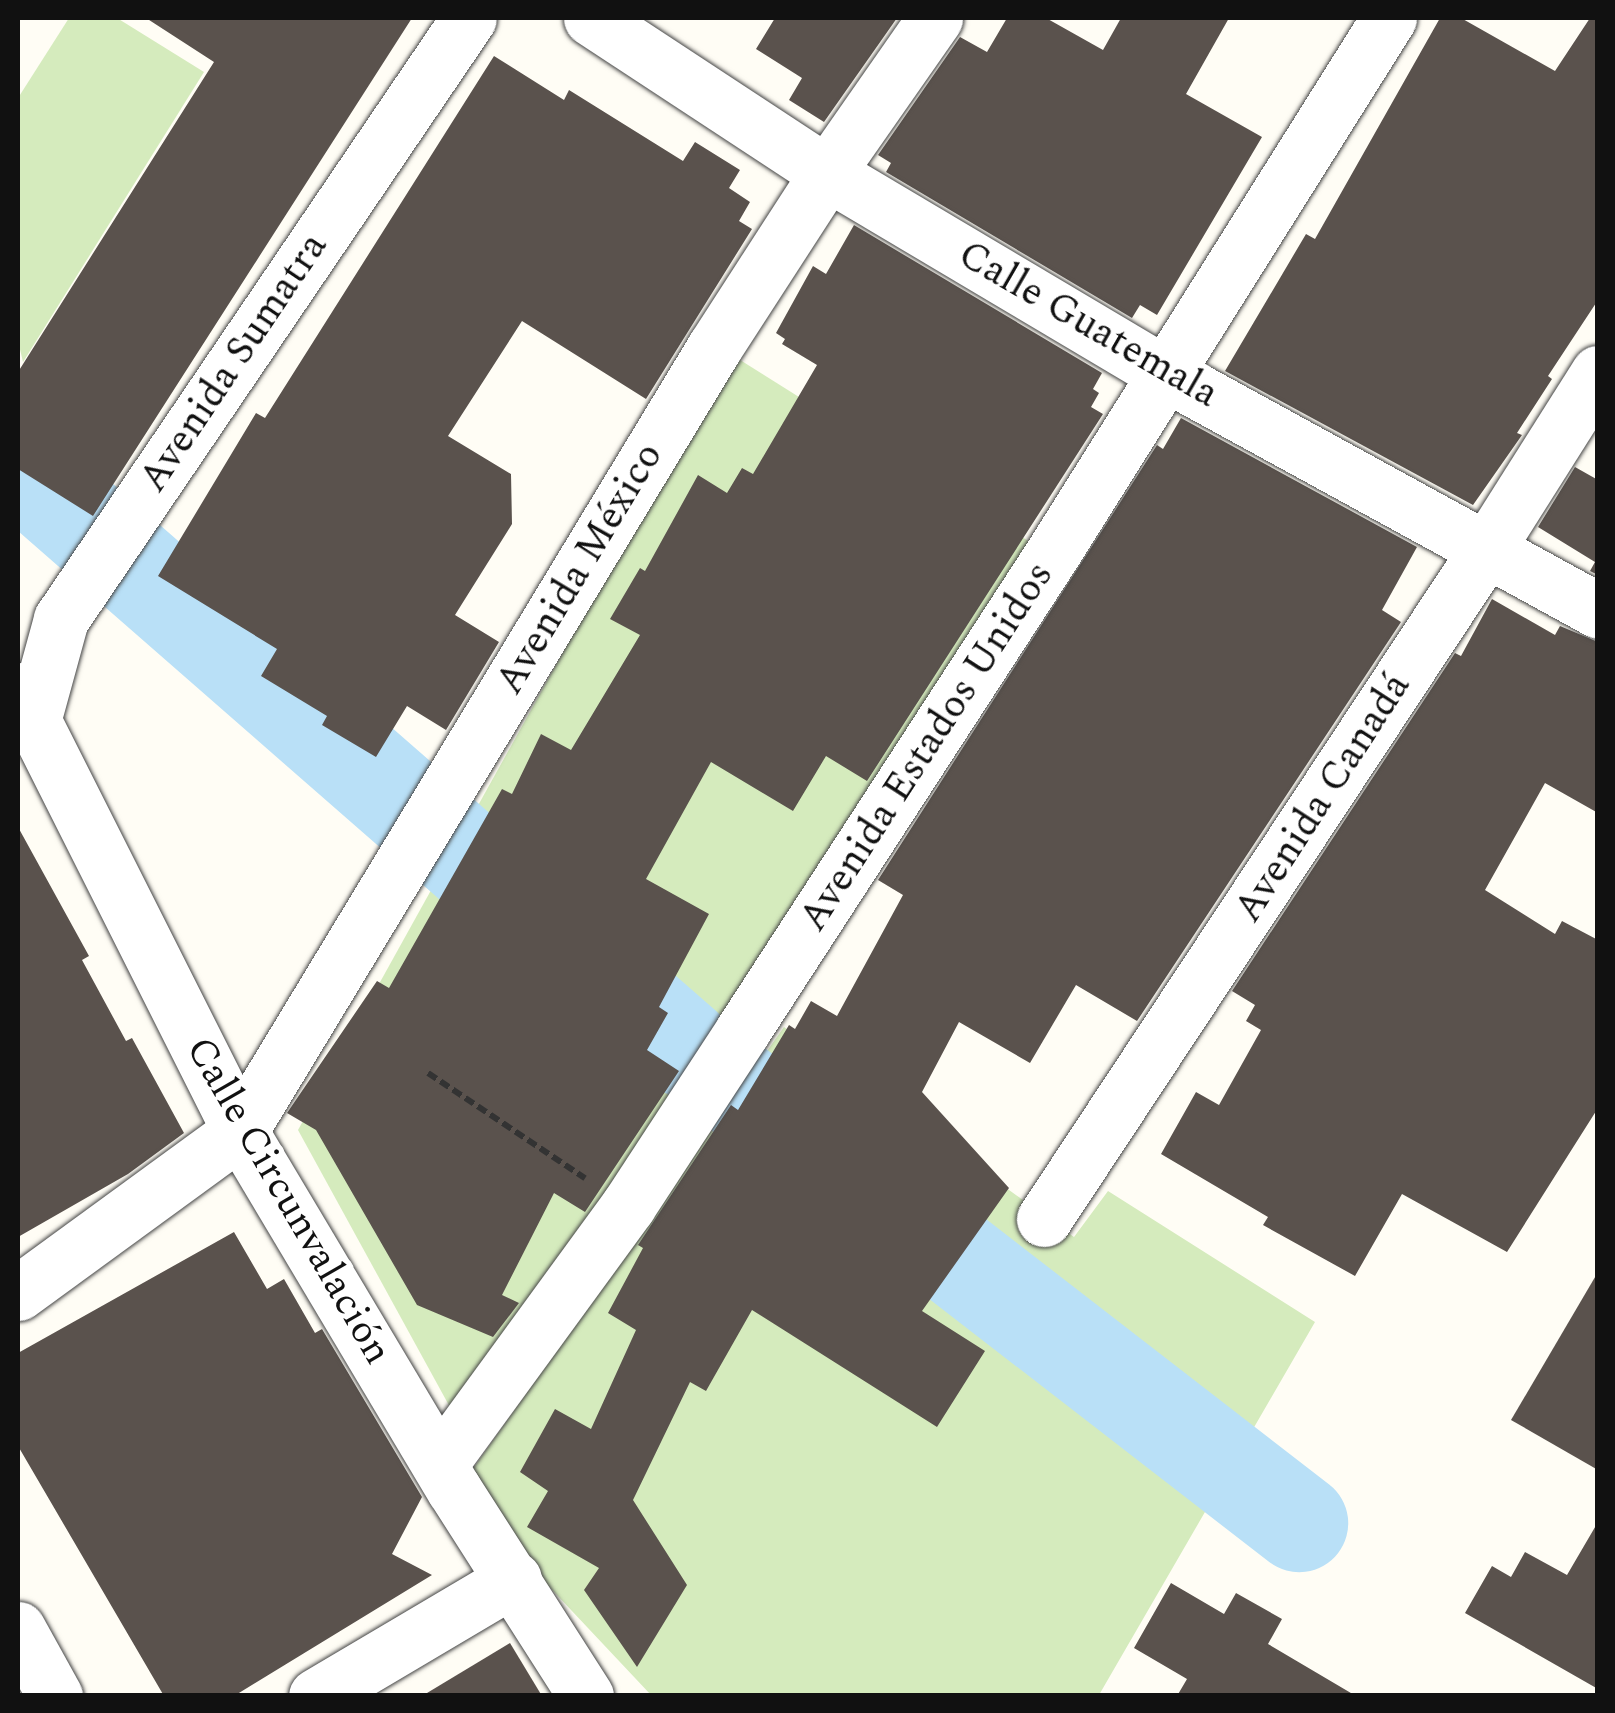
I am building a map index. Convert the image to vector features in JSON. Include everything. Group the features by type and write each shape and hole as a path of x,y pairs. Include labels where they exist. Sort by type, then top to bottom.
{"street":[{"name":"Avenida Sumatra","path":"25,708 60,619 468,18"},
{"name":"Calle Guatemala","path":"591,18 827,173 1166,374 1488,547 1598,611"},
{"name":"Avenida México","path":"240,1131 714,348 827,173 935,18"},
{"name":"Avenida Estados Unidos","path":"442,1461 628,1206 1166,374 1389,18"},
{"name":"Avenida Canadá","path":"1044,1219 1488,547 1598,373"},
{"name":"Calle Circunvalación","path":"25,708 240,1131 442,1461 453,1488 586,1696"},
{"path":"18,1293 240,1131"},
{"path":"316,1696 514,1579"},
{"path":"18,1628 54,1696"}],"path":[{"path":"428,1074 628,1206"}],"green space":[{"path":"69,18 117,18 204,72 23,362 18,341 18,98"},
{"path":"729,353 1049,554 457,1420 298,1130"},
{"path":"784,1027 1074,1237 1108,1191 1315,1322 1099,1695 651,1695 458,1490"}],"building":[{"path":"146,18 412,18 93,516 18,469 18,372 214,62"},
{"path":"775,18 897,18 824,122 789,100 802,78 756,49"},
{"path":"1007,18 1046,18 1103,50 1121,18 1229,18 1186,94 1262,137 1157,315 1140,305 1132,318 886,172 891,163 878,155 960,37 987,52"},
{"path":"1440,18 1461,18 1555,71 1590,18 1598,18 1598,300 1548,376 1552,379 1517,433 1522,435 1473,505 1225,371 1306,234 1315,239"},
{"path":"494,56 564,100 569,90 683,161 695,142 740,170 729,188 750,202 739,221 752,229 646,399 522,321 448,436 511,474 512,524 455,615 499,642 446,730 407,706 376,757 322,725 327,716 261,676 277,649 158,576 256,413 265,418"},
{"path":"854,225 1102,373 1093,389 1099,393 1091,407 1103,414 867,781 826,756 793,811 711,762 646,879 709,914 659,1007 668,1013 647,1050 679,1071 585,1212 554,1193 502,1295 519,1303 493,1337 417,1305 316,1130 287,1113 377,981 389,988 502,789 512,794 541,734 571,750 640,635 610,619 640,568 645,571 698,475 727,493 742,468 753,474 817,365 782,344 785,339 776,333 813,266 826,274"},
{"path":"1181,418 1417,547 1382,610 1401,622 1137,1021 1076,985 1030,1063 959,1022 922,1092 1009,1188 922,1311 985,1351 937,1427 752,1310 706,1391 690,1382 633,1500 687,1585 637,1667 584,1590 599,1568 527,1527 548,1491 520,1472 555,1409 591,1429 636,1330 608,1313 643,1248 638,1245 731,1105 738,1110 789,1025 795,1029 811,1001 837,1016 903,895 878,880 1157,445 1163,449"},
{"path":"1575,467 1598,480 1598,575 1590,571 1595,562 1538,527"},
{"path":"1492,599 1555,635 1560,626 1598,642 1598,813 1545,783 1485,890 1555,934 1562,921 1598,940 1598,1108 1507,1252 1402,1194 1355,1276 1263,1225 1268,1217 1161,1154 1196,1092 1219,1105 1261,1030 1246,1021 1255,1005 1232,991 1455,653 1461,656"},
{"path":"18,827 89,956 82,960 126,1041 132,1038 184,1133 128,1174 18,1237"},
{"path":"234,1232 267,1289 284,1279 315,1333 322,1329 422,1497 392,1554 432,1575 234,1696 164,1696 18,1446 18,1353"},
{"path":"1598,1272 1598,1470 1511,1420"},
{"path":"1598,1522 1598,1689 1465,1613 1492,1566 1511,1577 1525,1552 1567,1575"},
{"path":"1171,1583 1224,1614 1236,1593 1282,1619 1268,1644 1356,1696 1177,1696 1187,1679 1134,1648"},
{"path":"510,1643 542,1696 422,1696"}],"waterway":[{"path":"18,466 684,1048"},
{"path":"721,1076 1299,1523"}]}
